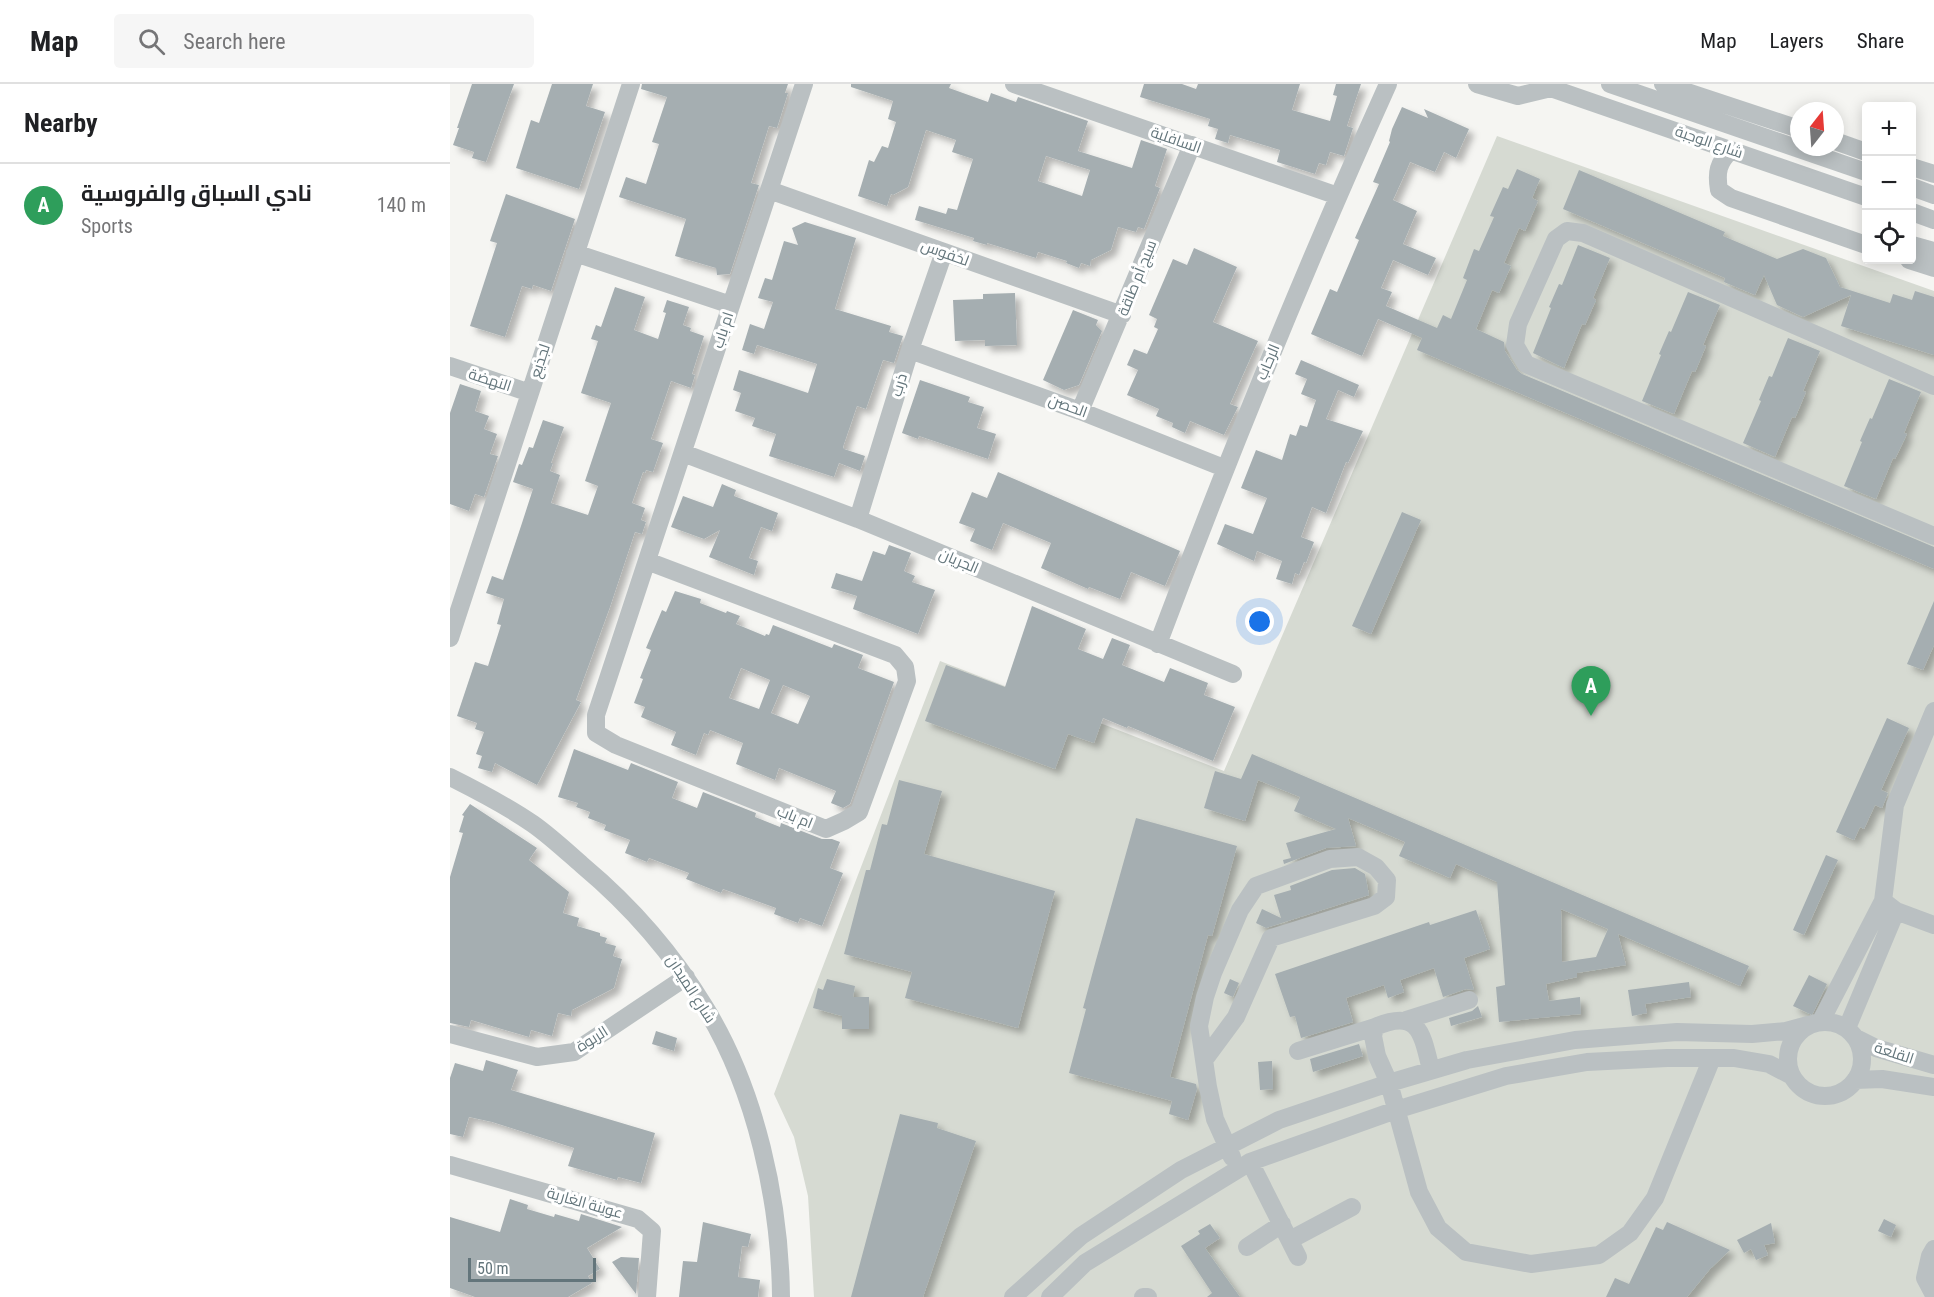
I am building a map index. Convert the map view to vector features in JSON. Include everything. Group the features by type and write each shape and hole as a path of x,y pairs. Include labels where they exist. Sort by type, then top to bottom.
{"street":[{"name":"لجذيع","path":"450,638 631,84"},
{"name":"ام باب","path":"646,561 895,655 905,667 907,681 859,812 826,829 616,745 596,733 596,715 646,561 804,84"},
{"name":"السافلية","path":"1014,84 1338,196"},
{"name":"الرحاب","path":"1158,644 1224,468 1338,196 1388,84"},
{"name":"شارع الوجبة","path":"1477,84 1518,96 1545,86 1862,196"},
{"name":"شارع الوجبة","path":"1610,84 1862,171"},
{"path":"1664,84 1790,126"},
{"path":"1844,144 1862,151"},
{"name":"سيج أم طاقة","path":"1080,411 1192,145"},
{"path":"1731,150 1721,160 1717,173 1719,190 1731,198 1862,244"},
{"path":"1916,169 1934,174"},
{"path":"1916,189 1934,195"},
{"name":"لخفوس","path":"769,190 1122,315"},
{"path":"1916,214 1934,220"},
{"path":"1934,386 1583,233 1567,231 1556,239 1518,324 1515,345 1526,364 1934,536"},
{"path":"1916,246 1934,251"},
{"name":"ذرب","path":"858,519 909,350 944,252"},
{"name":"ام باب","path":"575,253 731,304"},
{"path":"1916,262 1934,268"},
{"name":"الحصن","path":"909,350 1080,411 1224,468"},
{"name":"النهضة","path":"450,366 530,393"},
{"name":"الجريان","path":"683,453 858,519 1233,674"},
{"path":"1851,1033 1889,906 1895,806 1904,778 1934,711"},
{"name":"شارع الميدان","path":"450,777 534,824 578,861 608,887 650,930 686,976 720,1035 748,1101 766,1166 772,1202 781,1297"},
{"path":"1205,1059 1236,1017 1271,938 1374,906 1386,897 1387,880 1376,867 1358,857 1330,859 1256,885 1240,910 1226,940 1205,997 1199,1026 1215,1119 1227,1146 1244,1166 1286,1232 1298,1257"},
{"path":"1889,906 1934,925"},
{"path":"1792,1076 1788,1062 1789,1048 1797,1035 1814,1023 1889,906"},
{"name":"الربوة","path":"450,1034 537,1057 574,1052 686,976"},
{"path":"1298,1051 1391,1020 1406,1020 1469,1000"},
{"path":"1406,1020 1417,1028 1431,1070"},
{"path":"1013,1297 1081,1236 1181,1170 1279,1120 1431,1070 1467,1060 1575,1040 1677,1032 1752,1034 1786,1031 1814,1023 1831,1022 1851,1033 1862,1052 1862,1067 1855,1080 1844,1090 1830,1095 1815,1095 1802,1088 1792,1076 1770,1064 1734,1058 1667,1058 1587,1062 1506,1076 1396,1110 1244,1166 1085,1263 1050,1297"},
{"path":"1375,1027 1373,1036 1377,1056 1389,1083 1419,1192 1438,1228 1466,1252 1531,1264 1599,1255 1630,1233 1655,1198 1712,1058"},
{"name":"القلعة","path":"1851,1033 1876,1048 1934,1065"},
{"name":"القلعة","path":"1855,1080 1882,1079 1934,1087"},
{"name":"عوينة الغارية","path":"450,1165 638,1219 652,1231 647,1297"},
{"path":"1246,1247 1352,1207"},
{"path":"1933,1256 1925,1278 1934,1295"}],"shaded area":[{"path":"1497,136 1934,291 1934,1297 814,1297 808,1196 794,1137 774,1094 940,661 1224,771"}],"building":[{"path":"472,84 514,84 486,162 472,158 474,152 453,145"},
{"path":"552,84 593,84 586,106 605,112 579,189 516,168 531,120 539,123"},
{"path":"642,84 788,84 785,93 788,93 777,128 769,126 751,183 759,185 730,274 717,275 716,268 675,256 686,219 619,197 626,177 646,184 659,144 652,142 667,97 641,89"},
{"path":"851,84 951,84 949,88 988,102 991,93 1016,102 1018,97 1088,121 1078,151 1132,168 1141,140 1167,149 1155,186 1160,188 1144,229 1138,227 1136,232 1118,227 1111,250 1091,260 1090,266 1081,263 1079,268 1066,263 1067,261 1038,252 1036,258 973,241 974,238 915,220 919,206 946,214 948,208 957,210 973,159 952,152 956,140 926,130 908,187 891,194 887,206 858,196 869,160 874,162 882,146 888,148 896,122 888,119 893,101 851,87","holes":["1046,156 1090,170 1082,196 1038,181"]},
{"path":"1144,84 1182,84 1196,89 1198,84 1300,84 1292,110 1330,121 1337,96 1333,95 1336,84 1361,84 1347,126 1353,128 1344,156 1330,152 1326,165 1319,163 1315,174 1277,162 1280,150 1230,135 1228,143 1215,139 1218,129 1208,126 1210,119 1140,97"},
{"path":"1402,107 1428,118 1424,109 1469,129 1456,158 1444,152 1435,172 1410,162 1393,200 1417,211 1403,244 1436,258 1428,275 1393,260 1381,288 1392,292 1386,306 1437,328 1443,315 1451,319 1467,280 1463,278 1474,249 1479,251 1494,217 1490,216 1503,187 1508,189 1517,169 1540,179 1532,198 1538,201 1525,231 1519,228 1504,263 1511,266 1499,293 1492,290 1476,329 1504,342 1505,351 1517,370 1934,547 1934,569 1417,350 1422,338 1378,319 1362,356 1311,334 1330,289 1337,292 1359,240 1355,238 1379,184 1373,182"},
{"path":"1579,170 1725,232 1723,236 1777,259 1803,249 1826,258 1840,287 1890,303 1893,294 1912,300 1915,291 1934,297 1934,355 1841,326 1851,295 1803,317 1777,305 1764,275 1755,295 1724,282 1725,278 1563,209"},
{"path":"506,194 575,219 551,291 533,285 532,289 522,286 505,337 470,326 497,243 490,241"},
{"path":"805,222 856,238 835,309 891,326 889,332 903,336 894,363 883,360 866,409 857,406 843,447 865,456 860,471 839,463 834,477 769,456 776,434 752,426 755,418 735,411 741,393 733,390 739,370 808,393 817,364 757,345 754,354 742,350 750,324 764,329 773,302 758,298 765,278 772,280 784,241 798,245 792,228"},
{"path":"1578,245 1610,258 1593,298 1596,300 1585,325 1582,324 1564,368 1533,353 1551,308 1549,307 1559,284 1562,285"},
{"path":"1194,248 1237,267 1213,322 1258,341 1230,404 1238,407 1224,435 1190,421 1185,433 1172,427 1173,423 1156,416 1159,409 1127,395 1138,370 1127,365 1134,349 1147,354 1158,329 1154,327 1157,319 1149,315 1173,259 1187,265"},
{"path":"615,287 645,297 634,330 658,339 666,313 663,312 667,300 689,307 683,325 691,328 690,331 704,336 692,374 695,375 691,388 671,381 651,439 663,443 653,472 646,470 645,473 643,472 632,503 645,508 641,520 646,522 642,534 635,532 576,700 581,702 537,785 495,763 492,772 478,768 482,756 476,754 484,732 475,729 477,723 457,716 475,662 488,666 501,625 497,624 504,599 486,593 492,576 503,580 522,523 533,489 513,482 519,464 522,465 529,447 533,448 543,420 564,427 551,463 553,463 550,471 560,475 551,503 588,515 598,486 585,481 611,403 581,393 598,341 591,339 596,325 601,327"},
{"path":"1688,292 1720,305 1703,345 1706,346 1695,372 1692,371 1674,414 1642,401 1661,355 1659,354"},
{"path":"1015,293 1017,345 985,346 985,340 955,341 953,300 983,299 983,294"},
{"path":"1073,310 1098,320 1096,325 1102,331 1079,385 1064,390 1043,380"},
{"path":"1788,338 1820,351 1803,391 1806,392 1795,418 1792,417 1775,457 1743,443 1769,376 1772,377"},
{"path":"1301,360 1359,385 1354,397 1338,390 1326,419 1363,431 1348,463 1346,462 1326,513 1312,507 1301,537 1314,542 1306,563 1304,562 1299,575 1295,573 1292,584 1276,579 1282,561 1257,551 1254,561 1217,544 1225,524 1253,534 1267,498 1241,488 1256,450 1282,460 1290,434 1296,436 1300,425 1307,427 1316,400 1301,394 1307,379 1295,374"},
{"path":"1889,379 1921,392 1904,433 1907,434 1895,459 1893,458 1876,499 1844,486 1862,442 1860,441"},
{"path":"920,380 970,397 968,402 984,407 977,428 996,434 988,459 919,436 918,439 902,433"},
{"path":"460,384 481,391 475,411 489,416 484,429 497,434 490,454 498,456 484,497 475,494 469,511 450,504 450,413"},
{"path":"998,472 1180,551 1165,586 1131,572 1120,599 1089,587 1088,589 1041,568 1051,543 1003,523 992,550 970,541 975,529 959,523 972,492 987,498"},
{"path":"722,484 736,490 734,496 778,513 772,531 761,527 749,558 758,561 754,575 709,557 720,530 704,539 671,527 683,496 713,507"},
{"path":"1402,512 1421,520 1371,634 1352,626"},
{"path":"889,545 911,553 904,571 915,576 912,582 935,590 918,634 853,609 857,596 831,588 836,573 862,581 873,551 885,555"},
{"path":"675,591 701,599 700,603 726,613 727,611 740,616 736,624 765,636 769,635 773,625 832,648 834,644 863,655 858,668 894,682 850,804 843,808 831,803 836,791 779,768 775,780 736,764 743,743 710,730 708,735 704,733 696,755 671,745 676,732 641,717 645,707 634,703 643,679 640,678 651,650 646,648 662,610 666,612","holes":["741,668 770,680 759,709 729,698","783,685 810,696 798,724 771,713"]},
{"path":"1934,601 1934,645 1923,670 1907,664"},
{"path":"1032,606 1086,629 1078,649 1103,659 1112,638 1130,645 1122,665 1164,682 1170,668 1208,683 1204,695 1235,707 1213,761 1103,718 1094,743 1068,734 1055,769 925,721 946,665 1005,687"},
{"path":"1887,718 1909,728 1881,790 1888,793 1882,808 1875,805 1864,829 1860,827 1854,840 1836,832"},
{"path":"574,749 628,770 631,763 678,782 672,798 697,808 703,792 756,813 755,817 780,827 781,823 822,839 840,842 830,868 843,873 822,926 800,918 798,923 774,914 776,908 723,889 721,893 686,879 689,873 649,858 647,862 625,853 630,840 604,830 606,825 588,818 590,812 576,807 578,803 558,797"},
{"path":"1252,754 1749,966 1740,986 1618,934 1626,965 1577,973 1577,977 1546,984 1549,1001 1580,997 1581,1014 1499,1022 1496,987 1505,985 1497,882 1456,864 1450,878 1399,856 1405,842 1348,818 1356,846 1326,848 1284,864 1283,860 1291,858 1286,843 1336,829 1294,811 1300,797 1258,780 1245,821 1204,808 1215,771 1241,779","holes":["1561,909 1608,929 1596,957 1562,962"]},
{"path":"899,780 942,791 924,854 1055,891 1018,1028 905,998 912,972 844,954 866,870 870,870 882,824 887,825"},
{"path":"470,804 537,848 529,860 569,892 563,913 579,918 577,926 600,933 600,936 607,938 605,943 616,946 613,956 622,959 614,988 572,1010 571,1016 558,1013 552,1036 531,1030 529,1037 471,1020 469,1027 450,1023 450,877 463,833 459,832 464,816 462,815"},
{"path":"1136,818 1237,846 1212,936 1208,935 1170,1077 1196,1084 1197,1089 1188,1120 1169,1114 1172,1101 1069,1073 1086,1009 1083,1008"},
{"path":"1826,855 1838,860 1804,935 1793,930"},
{"path":"1355,868 1365,874 1369,895 1266,928 1256,923 1262,909 1281,918 1274,895 1291,890 1290,886 1332,870"},
{"path":"1476,910 1490,949 1464,958 1474,990 1466,989 1443,997 1434,968 1400,980 1404,992 1388,998 1384,985 1346,998 1353,1022 1301,1038 1295,1016 1290,1017 1275,974 1429,922 1430,925"},
{"path":"1809,975 1827,984 1812,1015 1793,1006"},
{"path":"827,979 855,986 853,997 869,997 869,1029 842,1029 842,1016 813,1008 818,988 823,990"},
{"path":"1230,979 1239,983 1233,997 1224,993"},
{"path":"1689,982 1691,997 1645,1004 1647,1013 1632,1016 1628,990"},
{"path":"1478,1006 1482,1017 1451,1026 1449,1018 1472,1011"},
{"path":"656,1031 677,1038 674,1051 652,1044"},
{"path":"1359,1044 1363,1056 1313,1072 1310,1059"},
{"path":"486,1060 518,1070 511,1090 655,1133 641,1183 618,1177 617,1180 568,1166 574,1148 492,1122 469,1117 463,1137 450,1134 450,1078 455,1063 483,1071"},
{"path":"1272,1061 1273,1089 1260,1090 1258,1062"},
{"path":"900,1114 938,1123 937,1128 976,1141 923,1297 851,1297"},
{"path":"510,1199 528,1205 527,1209 554,1217 555,1214 579,1221 581,1214 622,1227 587,1248 600,1269 588,1276 592,1283 568,1297 475,1297 450,1288 450,1217 500,1232"},
{"path":"1884,1219 1896,1225 1891,1237 1878,1231"},
{"path":"703,1222 751,1234 748,1247 742,1246 738,1277 760,1280 758,1297 679,1297 683,1261 697,1262"},
{"path":"1667,1222 1730,1250 1710,1269 1687,1297 1606,1297 1615,1278 1629,1284 1656,1227 1663,1230"},
{"path":"1771,1223 1775,1243 1764,1245 1768,1255 1756,1260 1751,1249 1744,1253 1737,1240"},
{"path":"1210,1224 1220,1238 1205,1248 1240,1297 1207,1297 1212,1293 1181,1246 1200,1234 1198,1231"},
{"path":"621,1257 639,1258 636,1294 612,1262"}],"place":[{"name":"نادي السباق والفروسية","path":"1591,716"}]}
